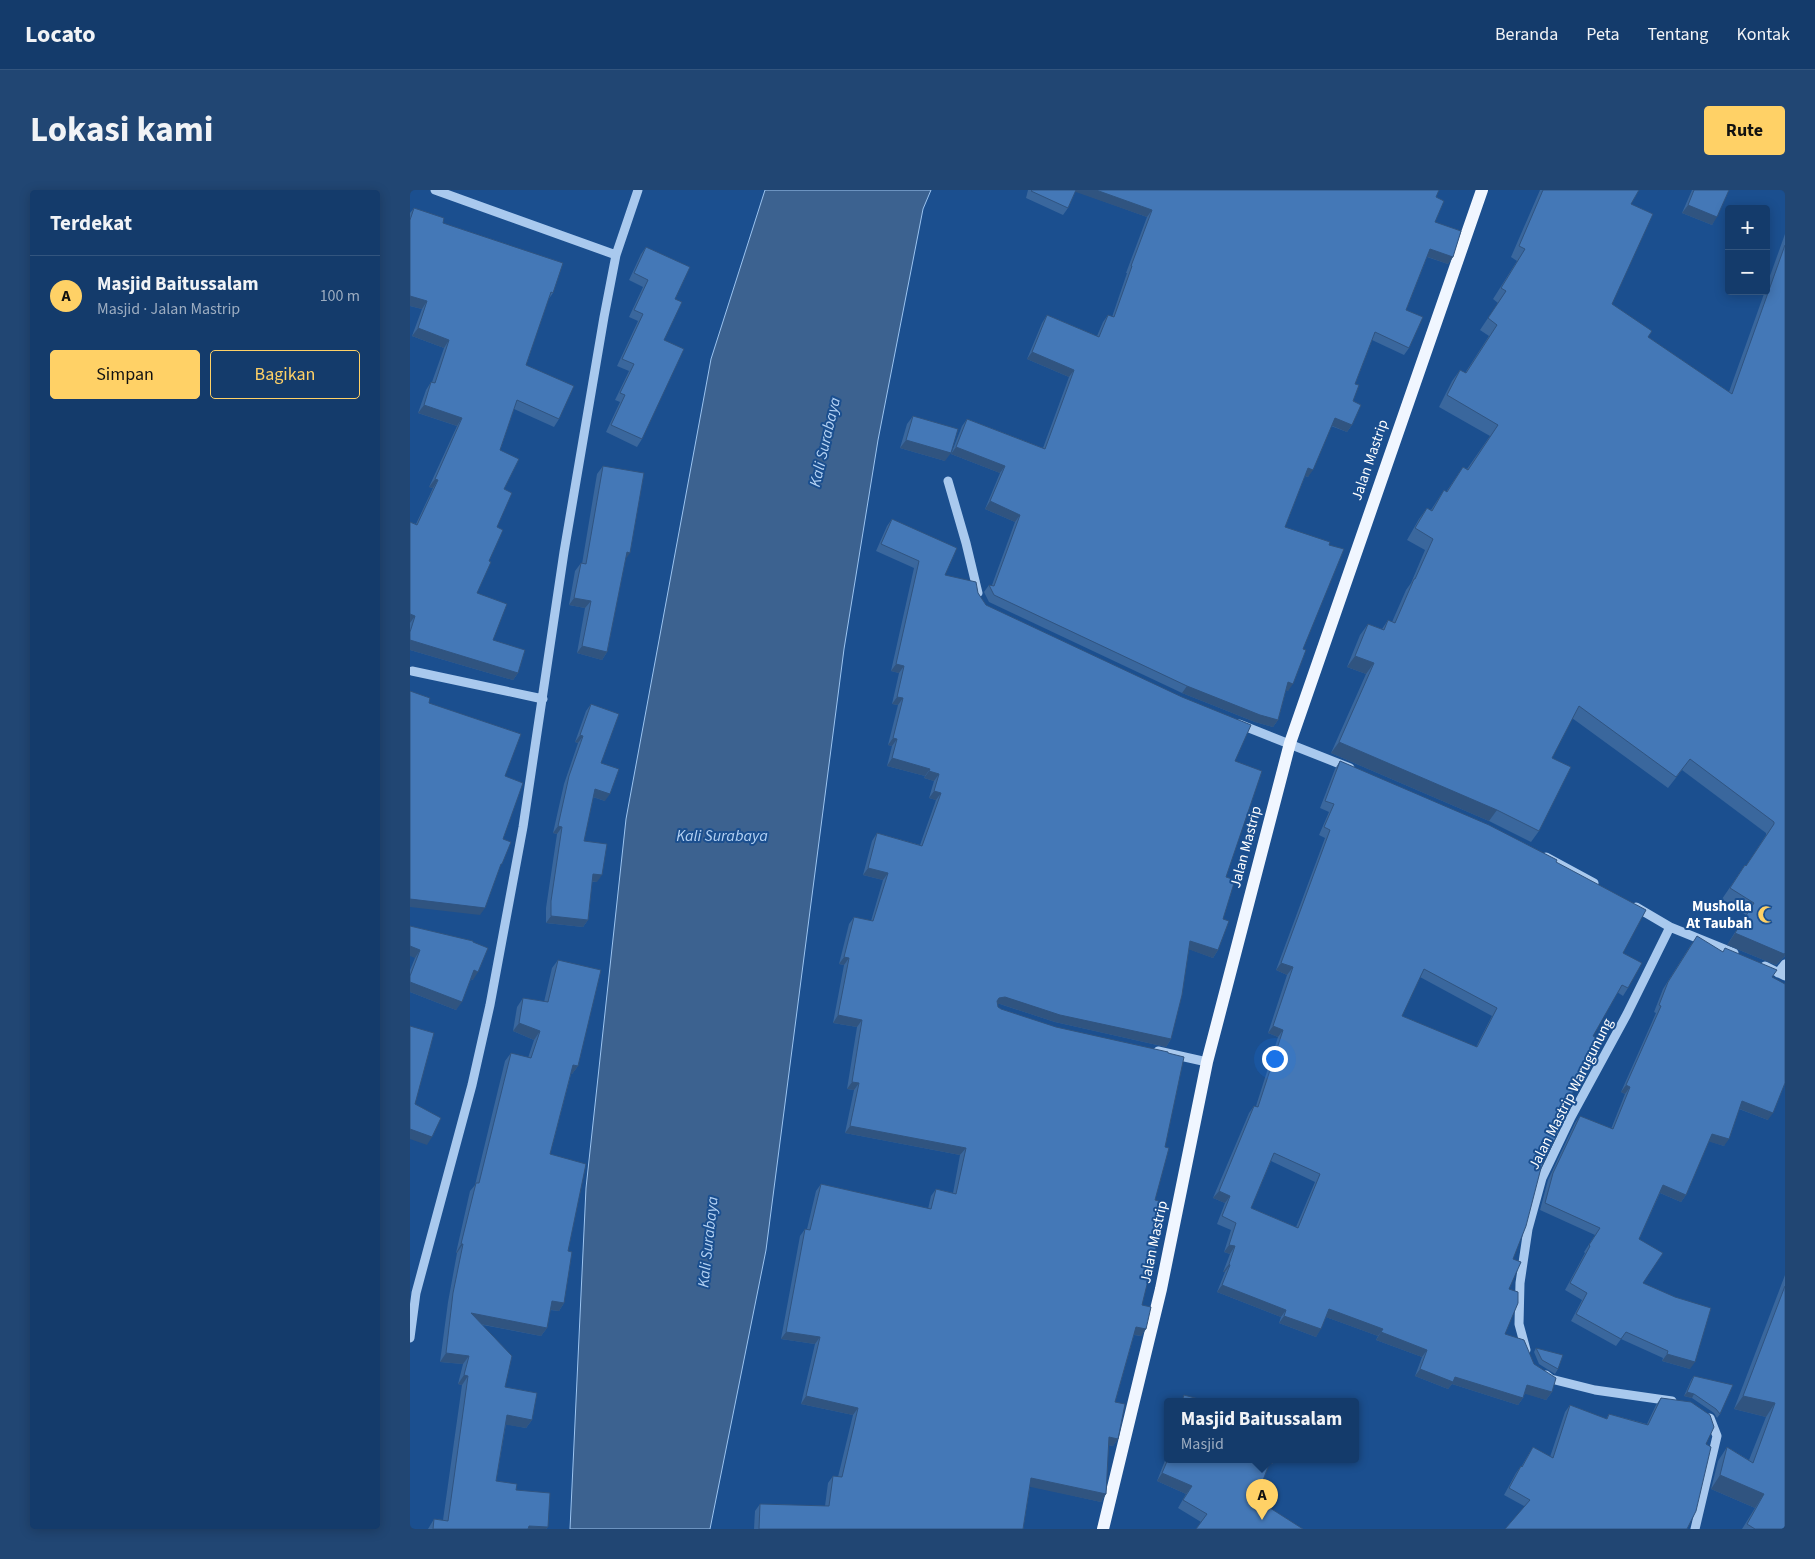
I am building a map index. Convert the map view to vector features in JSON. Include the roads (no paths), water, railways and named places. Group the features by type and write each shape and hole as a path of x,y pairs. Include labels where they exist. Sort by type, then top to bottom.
{"main road":[{"name":"Jalan Mastrip","path":"1103,1529 1163,1280 1207,1062 1290,744 1482,190"}],"street":[{"path":"435,190 616,255"},
{"path":"410,1338 413,1293 482,1045 523,827 564,552 616,255 638,190"},
{"path":"948,481 981,602"},
{"path":"412,671 543,699"},
{"path":"1234,722 1363,773"},
{"path":"1539,853 1606,890"},
{"path":"1630,904 1670,927 1740,955"},
{"name":"Jalan Mastrip Warugunung","path":"1531,1362 1519,1324 1520,1283 1528,1229 1542,1178 1571,1116 1627,1014 1670,927"},
{"path":"1756,962 1782,974 1785,964"},
{"path":"1152,1050 1207,1062"},
{"path":"1540,1371 1551,1378 1595,1390 1679,1402"},
{"path":"1694,1529 1717,1436 1710,1418 1702,1413"}],"water":[{"name":"Kali Surabaya","path":"765,190 931,190 923,209 878,440 844,649 766,1250 710,1529 570,1529 586,1188 626,819 711,359"}],"place":[{"name":"Musholla At Taubah","path":"1766,915"},
{"name":"Masjid Baitussalam","path":"1262,1520"}]}
